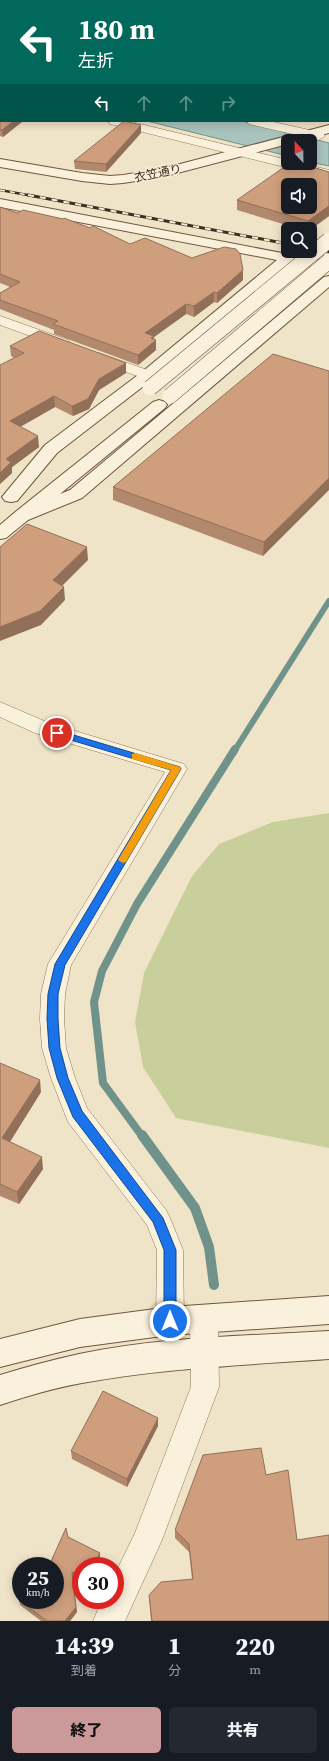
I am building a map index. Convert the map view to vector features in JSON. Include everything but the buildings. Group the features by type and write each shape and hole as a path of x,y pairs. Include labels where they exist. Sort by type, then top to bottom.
{"street":[{"path":"118,122 249,153 329,174"},
{"path":"257,122 305,134"},
{"name":"衣笠通り","path":"317,134 329,128"},
{"name":"衣笠通り","path":"0,168 81,182 110,184 141,182 170,177 281,144"},
{"name":"衣笠通り","path":"0,163 78,177 112,180 162,173 281,146"},
{"path":"0,203 281,257"},
{"path":"149,381 329,240"},
{"path":"5,502 149,381 288,258 329,266"},
{"path":"0,534 170,396 329,261"},
{"path":"272,272 327,282"},
{"path":"20,517 76,494 327,282"},
{"path":"0,320 74,348"},
{"path":"88,353 149,381"},
{"path":"0,709 42,728 177,769 60,964 53,994 52,1019 54,1048 63,1078 77,1114 157,1218 170,1250 170,1321"},
{"path":"0,1352 80,1332 170,1321 329,1310"},
{"path":"109,1621 147,1540 205,1387 204,1319"},
{"path":"0,1390 30,1380 110,1363 329,1345"}],"green space":[{"path":"329,813 329,1148 176,1118 143,1067 135,1022 144,973 192,876 219,844 273,822"}],"water":[{"path":"151,122 246,122 293,134 281,134 281,154"},
{"path":"317,140 329,143 329,166 317,163"}],"waterway":[{"path":"235,750 329,601"},
{"path":"142,1136 103,1083 94,1002 102,971 137,904 235,749"},
{"path":"142,1135 195,1208 209,1247 214,1285"}],"railway":[{"path":"0,190 33,196"},
{"path":"28,195 281,243"},
{"path":"317,249 329,252"}],"slow traffic":[{"path":"123,860 177,769 136,756"}],"route":[{"path":"57,733 177,769 60,964 53,994 52,1019 54,1048 63,1078 77,1114 157,1218 170,1250 170,1321"}]}
